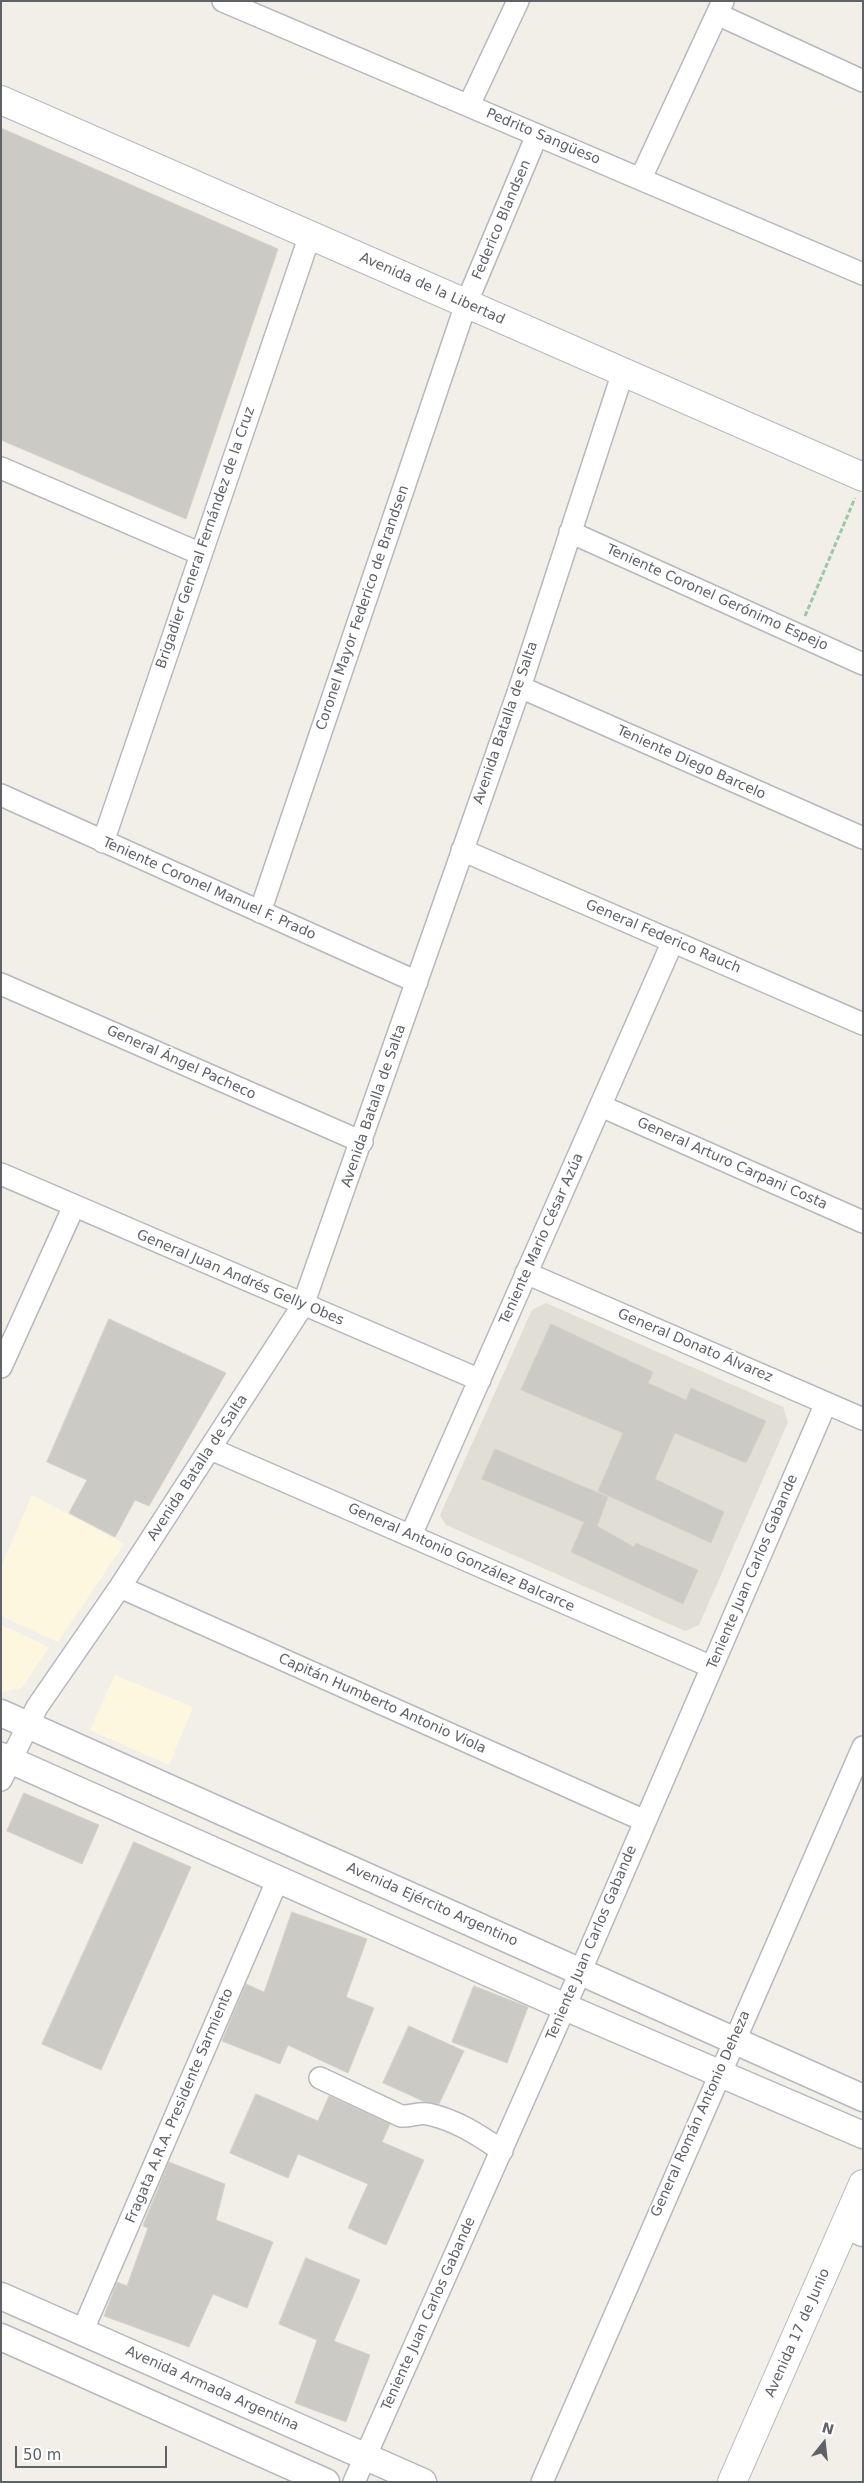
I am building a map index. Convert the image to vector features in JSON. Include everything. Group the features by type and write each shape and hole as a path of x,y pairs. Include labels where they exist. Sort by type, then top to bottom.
{"main road":[{"name":"Avenida de la Libertad","path":"1,100 623,372 859,487"},
{"name":"Avenida 17 de Junio","path":"732,2482 854,2229 863,2184"}],"street":[{"name":"Pedrito Sangüeso","path":"223,1 863,274"},
{"path":"469,105 518,1"},
{"path":"641,178 720,8 863,82"},
{"name":"Federico Blandsen","path":"466,304 538,135"},
{"name":"Brigadier General Fernández de la Cruz","path":"103,842 310,235"},
{"name":"Coronel Mayor Federico de Brandsen","path":"260,912 466,304"},
{"name":"Avenida Batalla de Salta","path":"4,1765 27,1724 120,1587 303,1305 362,1142 520,687 623,372"},
{"path":"1,468 201,554"},
{"name":"Teniente Coronel Gerónimo Espejo","path":"570,532 863,664"},
{"name":"Teniente Diego Barcelo","path":"520,687 863,838"},
{"name":"Teniente Coronel Manuel F. Prado","path":"1,795 417,982"},
{"name":"General Federico Rauch","path":"462,850 863,1024"},
{"name":"Teniente Mario César Azúa","path":"411,1535 673,941"},
{"name":"General Ángel Pacheco","path":"1,984 362,1142"},
{"name":"General Arturo Carpani Costa","path":"601,1106 863,1222"},
{"name":"General Juan Andrés Gelly Obes","path":"1,1174 480,1380"},
{"path":"1,1367 74,1206"},
{"name":"General Donato Álvarez","path":"526,1274 863,1419"},
{"name":"Teniente Juan Carlos Gabande","path":"354,2482 581,1971 826,1403"},
{"name":"General Antonio González Balcarce","path":"210,1449 712,1667"},
{"name":"Capitán Humberto Antonio Viola","path":"120,1587 645,1821"},
{"name":"Avenida Ejército Argentino","path":"1,1713 863,2098"},
{"name":"General Román Antonio Deheza","path":"542,2482 719,2072 863,1747"},
{"path":"4,1765 278,1879 565,2007 863,2135"},
{"name":"Fragata A.R.A. Presidente Sarmiento","path":"82,2332 278,1879"},
{"path":"320,2078 401,2116 412,2117 426,2113 471,2129 502,2151"},
{"name":"Avenida Armada Argentina","path":"1,2296 424,2482"},
{"path":"1,2337 326,2482"}],"path":[{"path":"798,634 859,487"}],"shaded area":[{"path":"546,1303 783,1407 788,1422 699,1625 685,1631 446,1525 440,1515 532,1310"},
{"path":"32,1495 124,1544 58,1642 1,1616 1,1567"},
{"path":"1,1625 49,1647 22,1688 1,1692"},
{"path":"115,1675 193,1707 169,1765 90,1730"}],"building":[{"path":"1,128 278,249 186,519 1,440"},
{"path":"109,1319 226,1373 149,1506 135,1500 115,1537 69,1513 87,1480 47,1462"},
{"path":"551,1324 653,1372 648,1383 686,1400 691,1388 766,1421 746,1463 675,1433 655,1479 724,1512 711,1543 598,1491 623,1433 521,1390"},
{"path":"495,1449 608,1497 597,1526 634,1547 636,1543 698,1570 683,1604 571,1552 584,1522 482,1479"},
{"path":"24,1793 99,1825 82,1864 7,1831"},
{"path":"134,1842 191,1867 101,2070 42,2044"},
{"path":"292,1912 367,1939 346,1997 374,2008 348,2073 288,2045 280,2064 222,2041 246,1984 264,1992"},
{"path":"474,1986 528,2007 507,2063 452,2042"},
{"path":"409,2026 464,2051 439,2104 423,2101 383,2083"},
{"path":"256,2094 318,2121 329,2096 390,2124 382,2142 424,2160 386,2245 348,2228 368,2184 298,2154 288,2178 230,2153"},
{"path":"169,2162 225,2184 216,2220 273,2242 247,2308 213,2294 189,2347 104,2316 117,2282 127,2286 148,2228 143,2226"},
{"path":"306,2258 360,2280 334,2341 370,2355 346,2422 295,2403 317,2340 279,2324"}]}
